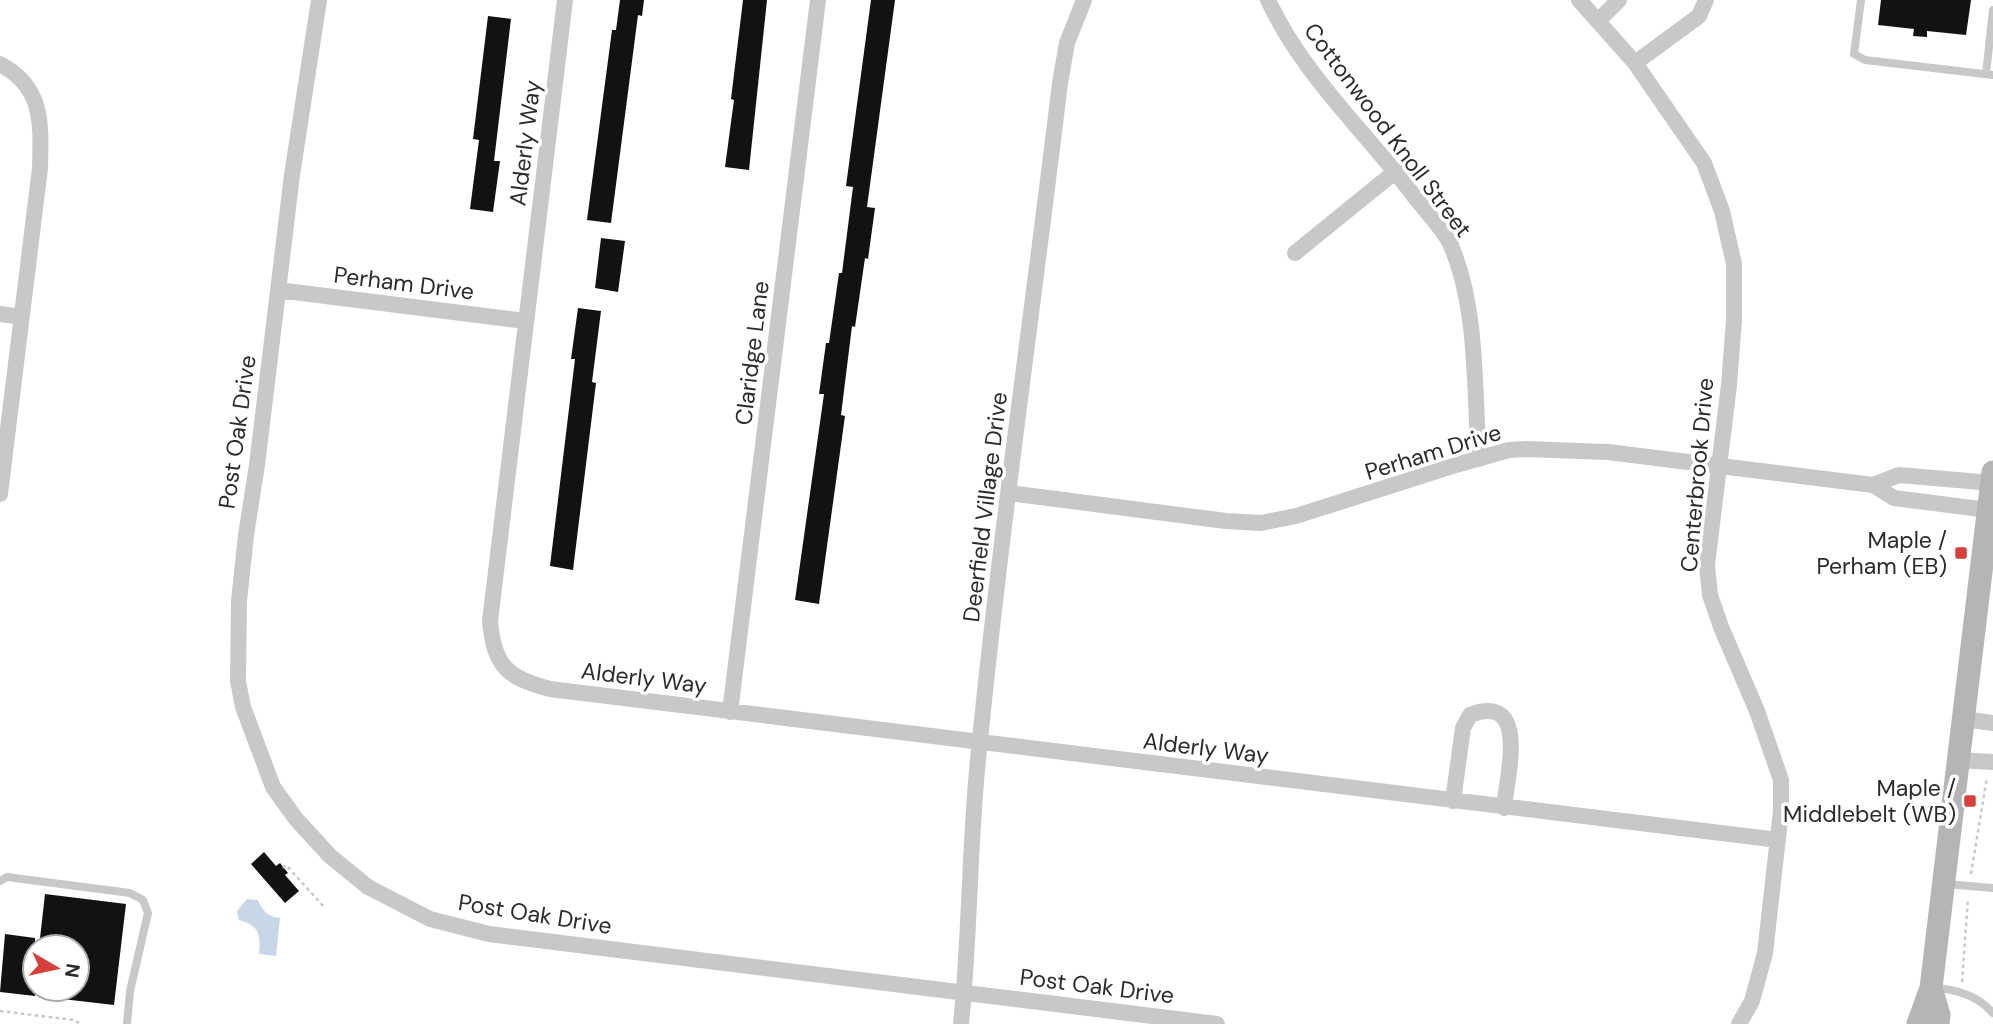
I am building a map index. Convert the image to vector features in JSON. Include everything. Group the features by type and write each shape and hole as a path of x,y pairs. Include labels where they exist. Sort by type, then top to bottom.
{"main road":[{"path":"1918,1024 1931,988 1992,478"},
{"path":"1931,988 1939,1015 1938,1024"}],"street":[{"name":"Post Oak Drive","path":"319,0 299,125 239,601 238,681 243,707 273,787 296,819 330,856 368,887 430,919 489,934 1217,1024"},
{"name":"Alderly Way","path":"565,0 490,621 497,658 510,674 524,682 550,689 1778,840"},
{"name":"Claridge Lane","path":"730,712 818,0"},
{"name":"Deerfield Village Drive","path":"961,1024 980,743 1009,493 1060,83 1067,43 1084,0"},
{"name":"Cottonwood Knoll Street","path":"1268,0 1299,53 1452,246 1464,289 1472,344 1479,459"},
{"name":"Centerbrook Drive","path":"1579,0 1635,63 1704,163 1722,211 1734,264 1734,320 1707,565 1710,595 1772,747 1781,780 1778,840 1765,953 1752,1001 1740,1024"},
{"path":"1598,21 1619,0"},
{"path":"1635,63 1699,16 1706,0"},
{"path":"0,64 22,80 36,99 40,167 0,494"},
{"path":"1295,253 1396,172"},
{"name":"Perham Drive","path":"278,290 525,321"},
{"path":"0,314 22,317"},
{"name":"Perham Drive","path":"1009,493 1226,521 1261,523 1340,504 1509,450 1563,449 1873,485 1894,498 1988,510"},
{"name":"Perham Drive","path":"1873,485 1899,475 1992,478"},
{"path":"1453,801 1463,728 1470,715 1483,710 1497,711 1507,719 1512,732 1504,808"},
{"path":"1963,719 1993,723"},
{"path":"1958,760 1990,769"}],"lane":[{"path":"1861,0 1854,54 1865,60 1989,74 1993,10"},
{"path":"0,881 7,877 130,893 143,900 148,913 130,991 127,1024"},
{"path":"1943,884 1993,888"},
{"path":"1931,988 1948,988 1969,994 1993,1013"}],"path":[{"path":"1961,992 1969,886 1990,769"},
{"path":"284,868 286,865 325,908"},
{"path":"0,1011 74,1020 81,1024"}],"water":[{"path":"247,899 258,900 266,913 280,918 276,956 259,954 260,941 255,928 239,920 237,911"}],"building":[{"path":"620,0 644,0 642,16 638,15 611,223 587,220 612,30 616,30"},
{"path":"743,0 767,0 749,170 725,167"},
{"path":"871,0 895,0 867,207 875,208 855,327 852,326 841,415 845,416 819,604 795,600 824,394 819,394 826,343 829,343 839,273 842,273 853,187 846,186"},
{"path":"1881,0 1971,0 1966,35 1927,31 1927,37 1913,36 1914,29 1878,25"},
{"path":"488,16 511,19 494,161 500,161 493,212 470,209 479,140 473,139"},
{"path":"601,238 625,241 618,292 595,288"},
{"path":"578,308 601,311 592,382 596,383 573,570 550,566 575,359 571,359"},
{"path":"264,852 276,866 280,863 288,873 285,875 299,891 285,903 251,864"},
{"path":"45,894 126,904 114,1005 91,1002 91,933 41,933"},
{"path":"5,934 21,936 21,994 0,992"}],"place":[{"name":"Maple / Perham (EB)","path":"1961,553"},
{"name":"Maple / Middlebelt (WB)","path":"1970,801"}]}
